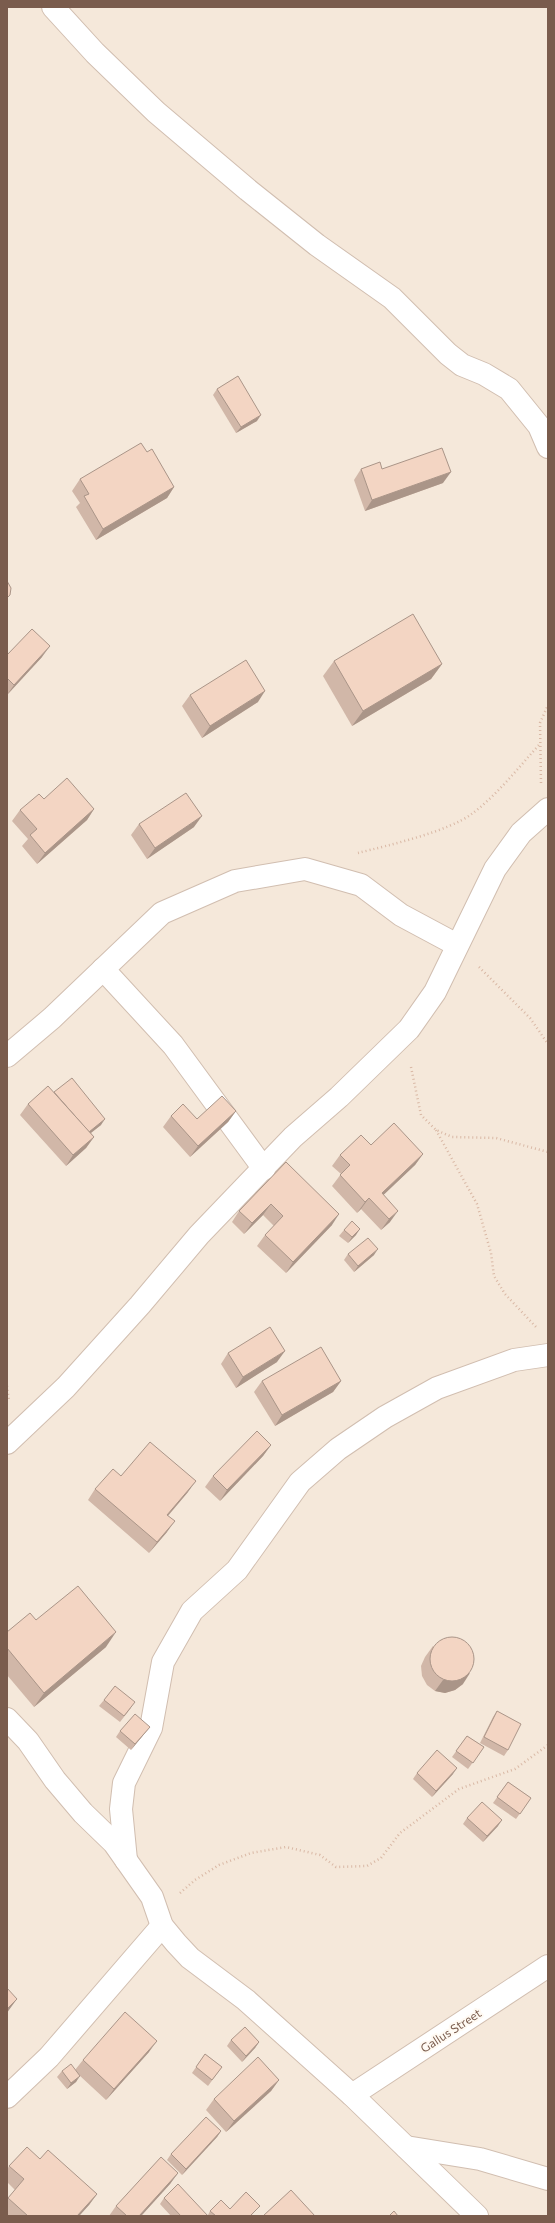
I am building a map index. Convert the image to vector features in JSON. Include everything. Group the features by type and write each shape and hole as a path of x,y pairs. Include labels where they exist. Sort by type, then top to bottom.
{"street":[{"path":"52,7 95,53 156,112 237,180 317,245 392,298 448,354 462,365 484,374 509,389 539,426 548,447"},
{"path":"7,1443 66,1387 135,1311 200,1235 264,1169 293,1136 340,1097 409,1029 435,992 495,869 521,833 548,809"},
{"path":"7,1056 52,1018 162,913 235,881 305,869 362,884 401,915 457,945"},
{"path":"103,969 173,1045 264,1169"},
{"path":"126,1860 121,1810 124,1783 151,1728 163,1662 192,1611 238,1570 300,1482 344,1445 385,1418 437,1388 514,1360 548,1355"},
{"path":"7,1719 28,1742 55,1780 83,1814 114,1843 152,1897 160,1919 190,1958 246,2000 352,2094 477,2216"},
{"path":"7,2097 49,2057 160,1919"},
{"name":"Gallus Street","path":"352,2094 548,1966"},
{"path":"406,2147 480,2159 548,2179"}],"path":[{"path":"541,787 539,745 540,723 548,705"},
{"path":"353,854 398,843 436,830 472,814 492,797 539,745"},
{"path":"457,945 530,1018 548,1044"},
{"path":"404,1034 421,1115 436,1130 477,1204 491,1253 494,1276 505,1294 538,1329"},
{"path":"436,1130 452,1137 496,1138 548,1152"},
{"path":"160,1919 195,1880 219,1865 251,1853 286,1847 320,1855 336,1867 367,1866 381,1858 400,1833 459,1789 515,1769 548,1745"}],"shaded area":[{"path":"7,7 548,7 548,2216 7,2216"}],"building":[{"path":"238,376 261,415 241,427 217,389"},
{"path":"141,443 147,452 152,449 174,487 103,529 84,496 89,494 80,479"},
{"path":"442,448 451,472 372,500 361,469 380,462 382,469"},
{"path":"7,581 11,588 10,595 7,598"},
{"path":"413,614 442,664 363,711 334,661"},
{"path":"32,629 50,646 14,685 7,678 7,655"},
{"path":"246,660 265,691 210,726 190,695"},
{"path":"67,778 94,809 45,853 30,835 37,829 20,810 39,794 44,799"},
{"path":"186,793 202,816 155,848 139,824"},
{"path":"72,1078 105,1119 89,1132 54,1092"},
{"path":"48,1086 94,1137 73,1155 28,1104"},
{"path":"222,1096 236,1111 198,1146 171,1116 183,1104 197,1119"},
{"path":"394,1123 423,1154 382,1193 398,1211 389,1219 369,1198 365,1202 340,1175 350,1165 340,1155 361,1135 371,1145"},
{"path":"286,1162 339,1214 293,1262 265,1235 283,1216 271,1204 252,1223 239,1211"},
{"path":"352,1221 360,1229 352,1237 344,1230"},
{"path":"368,1238 378,1249 358,1266 348,1254"},
{"path":"270,1327 285,1351 243,1377 228,1353"},
{"path":"321,1347 341,1381 282,1415 262,1381"},
{"path":"257,1431 271,1445 227,1490 213,1476"},
{"path":"150,1442 196,1481 167,1515 175,1521 157,1542 95,1489 113,1469 121,1476"},
{"path":"78,1586 116,1632 44,1693 7,1648 7,1632 30,1613 36,1620"},
{"path":"448,1637 456,1637 461,1638 468,1643 473,1650 473,1668 468,1675 461,1680 448,1681 440,1678 433,1671 430,1663 430,1655 433,1647 440,1640"},
{"path":"115,1686 135,1702 124,1716 104,1700"},
{"path":"497,1711 521,1724 508,1750 484,1737"},
{"path":"135,1714 150,1727 135,1744 120,1731"},
{"path":"467,1736 484,1747 473,1763 456,1751"},
{"path":"437,1750 457,1768 436,1791 417,1773"},
{"path":"508,1782 531,1798 520,1814 497,1797"},
{"path":"482,1802 502,1820 487,1836 467,1818"},
{"path":"7,1988 17,1999 7,2009"},
{"path":"125,2012 157,2041 114,2089 83,2060"},
{"path":"245,2027 259,2042 246,2056 231,2040"},
{"path":"205,2054 222,2067 212,2080 196,2067"},
{"path":"258,2057 279,2080 234,2121 214,2099"},
{"path":"71,2064 80,2076 71,2083 62,2071"},
{"path":"206,2117 221,2131 186,2169 171,2154"},
{"path":"27,2147 40,2159 48,2150 97,2194 77,2216 28,2216 8,2198 24,2179 9,2166"},
{"path":"161,2157 178,2173 139,2216 127,2216 116,2206"},
{"path":"178,2184 208,2216 181,2216 164,2198"},
{"path":"291,2190 315,2216 263,2216"},
{"path":"246,2192 260,2206 250,2216 216,2216 210,2211 221,2200 230,2209"},
{"path":"394,2211 398,2216 389,2216"}]}
